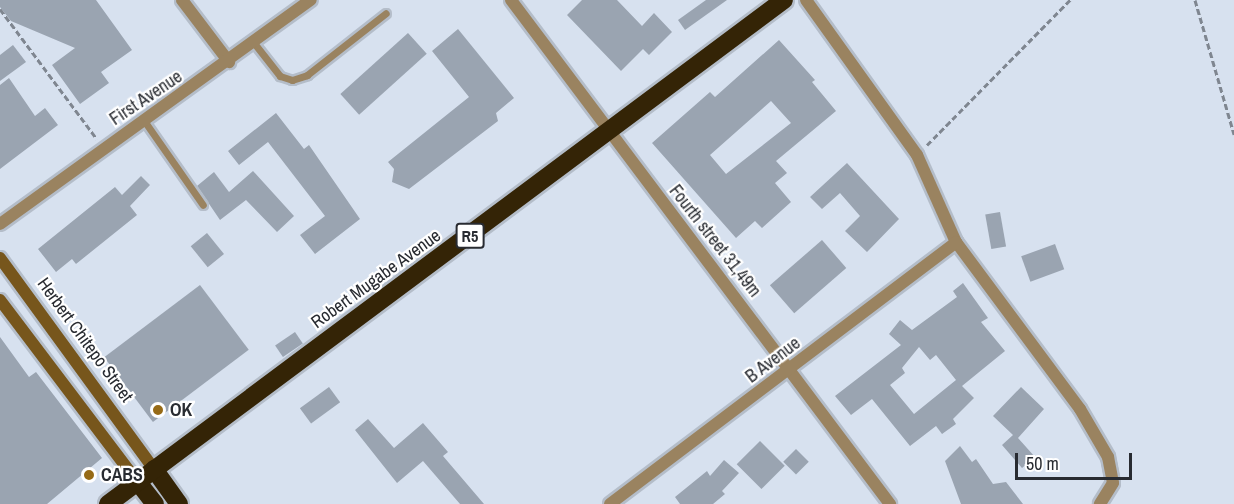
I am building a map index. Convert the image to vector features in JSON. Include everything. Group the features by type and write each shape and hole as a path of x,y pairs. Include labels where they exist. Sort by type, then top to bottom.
{"highway":[{"name":"Robert Mugabe Avenue","path":"108,504 609,133 784,0"},
{"name":"Herbert Chitepo Street","path":"154,470 179,504"},
{"path":"137,481 155,504"}],"main road":[{"name":"Herbert Chitepo Street","path":"0,258 154,470"},
{"path":"0,300 137,481"}],"street":[{"path":"182,0 229,62"},
{"name":"First Avenue","path":"0,224 103,147 146,122 311,0"},
{"name":"Fourth street 31,49m","path":"511,0 609,133 792,369 890,504"},
{"path":"806,0 917,155 956,242 1080,409 1108,457 1113,483 1100,504"},
{"name":"B Avenue","path":"610,504 792,369 956,242"}],"lane":[{"path":"254,43 280,76 292,80 307,75 386,13"},
{"path":"146,122 203,205"}],"path":[{"path":"917,155 1070,0"},
{"path":"1195,0 1234,134"},
{"path":"0,9 103,147"}],"building":[{"path":"0,0 96,0 132,50 101,72 109,83 80,104 52,65 75,48 11,21 0,7"},
{"path":"582,0 617,0 642,26 654,13 672,32 649,55 643,49 621,71 567,15"},
{"path":"706,0 727,0 685,30 678,20"},
{"path":"458,29 514,98 496,113 498,121 409,189 392,182 394,169 388,162 469,97 432,51"},
{"path":"408,33 427,54 359,115 340,94"},
{"path":"779,40 815,80 812,82 836,111 776,161 787,173 775,183 791,202 762,228 755,221 736,238 652,143 710,92 715,97","holes":["771,101 791,123 726,174 710,155"]},
{"path":"13,45 26,62 0,81 0,55"},
{"path":"9,78 35,116 45,108 58,125 0,169 0,85"},
{"path":"276,113 304,149 309,145 360,219 315,254 300,235 325,216 268,142 239,165 228,151"},
{"path":"847,163 899,219 867,252 845,231 860,216 840,193 822,209 810,197"},
{"path":"253,171 294,216 277,232 246,200 220,220 197,186 214,172 229,192"},
{"path":"141,176 150,185 130,206 137,215 76,264 72,259 56,272 38,249 115,187 122,195"},
{"path":"1000,212 1006,246 991,249 985,215"},
{"path":"207,233 224,254 208,267 191,246"},
{"path":"822,240 846,268 794,313 770,285"},
{"path":"1055,244 1064,269 1030,282 1021,256"},
{"path":"963,283 988,318 981,322 1005,351 962,386 974,398 953,419 956,424 942,434 936,426 910,446 872,399 851,415 835,396 901,345 889,334 900,320 912,330 957,297 953,291","holes":["919,347 930,360 936,355 956,380 914,414 890,385 905,373 902,368"]},
{"path":"200,285 249,350 153,422 104,357"},
{"path":"295,332 303,344 283,357 275,345"},
{"path":"0,337 29,377 36,372 102,458 47,504 0,504"},
{"path":"329,387 340,402 311,424 300,408"},
{"path":"1021,387 1044,409 1018,438 1035,457 1022,468 1002,445 1013,435 993,416"},
{"path":"368,419 394,448 423,423 448,452 443,456 484,504 460,504 423,461 397,483 355,430"},
{"path":"760,441 785,466 761,489 737,464"},
{"path":"960,446 972,462 976,459 993,484 1006,482 1023,504 961,504 945,461"},
{"path":"796,449 809,462 796,474 783,462"},
{"path":"724,460 739,473 722,491 725,494 713,504 680,504 675,497 707,471 710,476"}],"place":[{"name":"OK","path":"158,410"},
{"name":"CABS","path":"89,475"}]}
